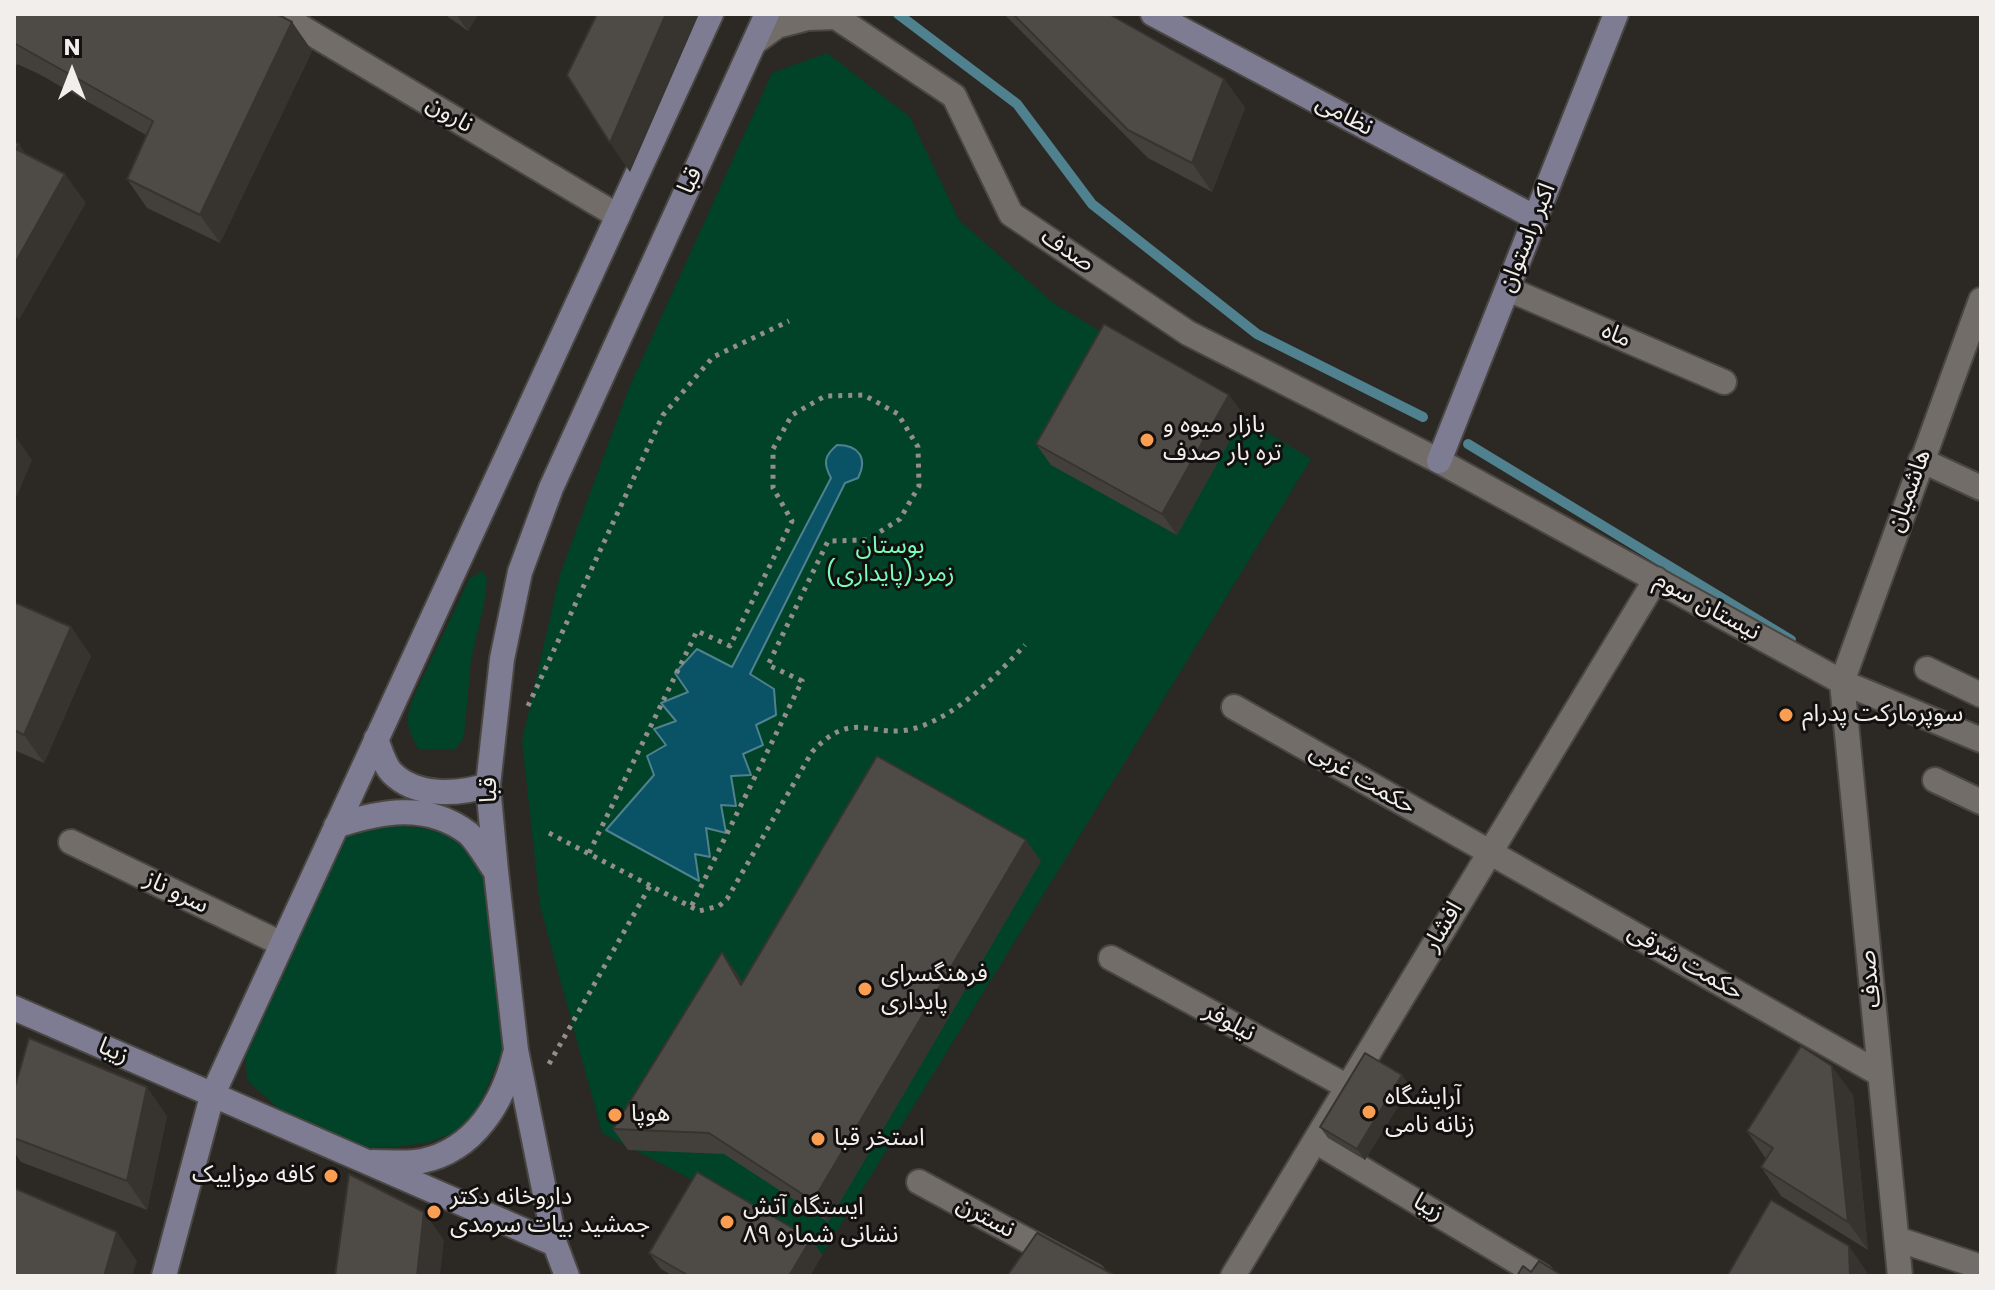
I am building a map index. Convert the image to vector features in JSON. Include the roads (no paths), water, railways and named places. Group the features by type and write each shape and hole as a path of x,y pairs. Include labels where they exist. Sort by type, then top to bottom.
{"street":[{"name":"نارون","path":"279,14 618,216"},
{"path":"164,1276 212,1096 711,14"},
{"name":"قبا","path":"567,1276 555,1244 516,1050 496,871 488,785 502,659 525,558 558,473 767,14"},
{"name":"نظامی","path":"1153,14 1536,218"},
{"name":"اکبر راستوان","path":"1439,461 1616,14"},
{"name":"صدف","path":"755,42 777,26 835,15 954,96 1011,214 1188,333 1439,461"},
{"name":"ماه","path":"1508,289 1724,382"},
{"name":"هاشمیان","path":"1842,682 1981,300"},
{"path":"1921,460 1981,488"},
{"name":"نیستان سوم","path":"1439,461 1842,682 1981,740"},
{"name":"افشار","path":"1233,1276 1656,579"},
{"path":"1927,669 1981,695"},
{"name":"صدف","path":"1842,682 1900,1276"},
{"name":"حکمت غربی","path":"1234,707 1490,852"},
{"path":"376,739 390,772 410,785 465,793 488,785"},
{"path":"1935,780 1981,802"},
{"path":"336,826 399,810 438,816 470,834 496,871"},
{"name":"سرو ناز","path":"71,842 282,944"},
{"name":"حکمت شرقی","path":"1490,852 1880,1074"},
{"name":"نیلوفر","path":"1111,958 1348,1087"},
{"name":"زیبا","path":"14,1008 212,1096"},
{"path":"366,1163 422,1161 459,1146 487,1120 507,1084 516,1050"},
{"path":"212,1096 555,1244 546,1276"},
{"name":"زیبا","path":"1315,1141 1541,1276"},
{"name":"نسترن","path":"919,1182 1093,1276"},
{"path":"1897,1239 1981,1267"}],"water":[{"path":"837,445 851,447 860,454 861,471 858,478 845,483 750,674 774,689 776,715 756,725 763,745 743,754 751,775 731,776 736,806 721,805 726,833 706,828 710,857 695,854 699,881 606,830 654,775 647,756 666,745 654,729 676,721 661,703 688,692 675,673 697,649 732,667 831,478 826,460"}],"waterway":[{"path":"898,14 1017,104 1092,204 1257,334 1423,417"},
{"path":"1468,444 1791,640"}],"place":[{"name":"بازار میوه و تره بار صدف","path":"1147,440"},
{"name":"سوپرمارکت پدرام","path":"1786,715"},
{"name":"فرهنگسرای پایداری","path":"865,989"},
{"name":"آرایشگاه زنانه نامی","path":"1369,1112"},
{"name":"هوپا","path":"615,1115"},
{"name":"استخر قبا","path":"818,1139"},
{"name":"کافه موزاییک","path":"331,1176"},
{"name":"داروخانه دکتر جمشید بیات سرمدی","path":"434,1212"},
{"name":"ایستگاه آتش نشانی شماره ۸۹","path":"727,1222"}],"park label":[{"name":"بوستان زمرد(پایداری)","path":"890,561"}]}
